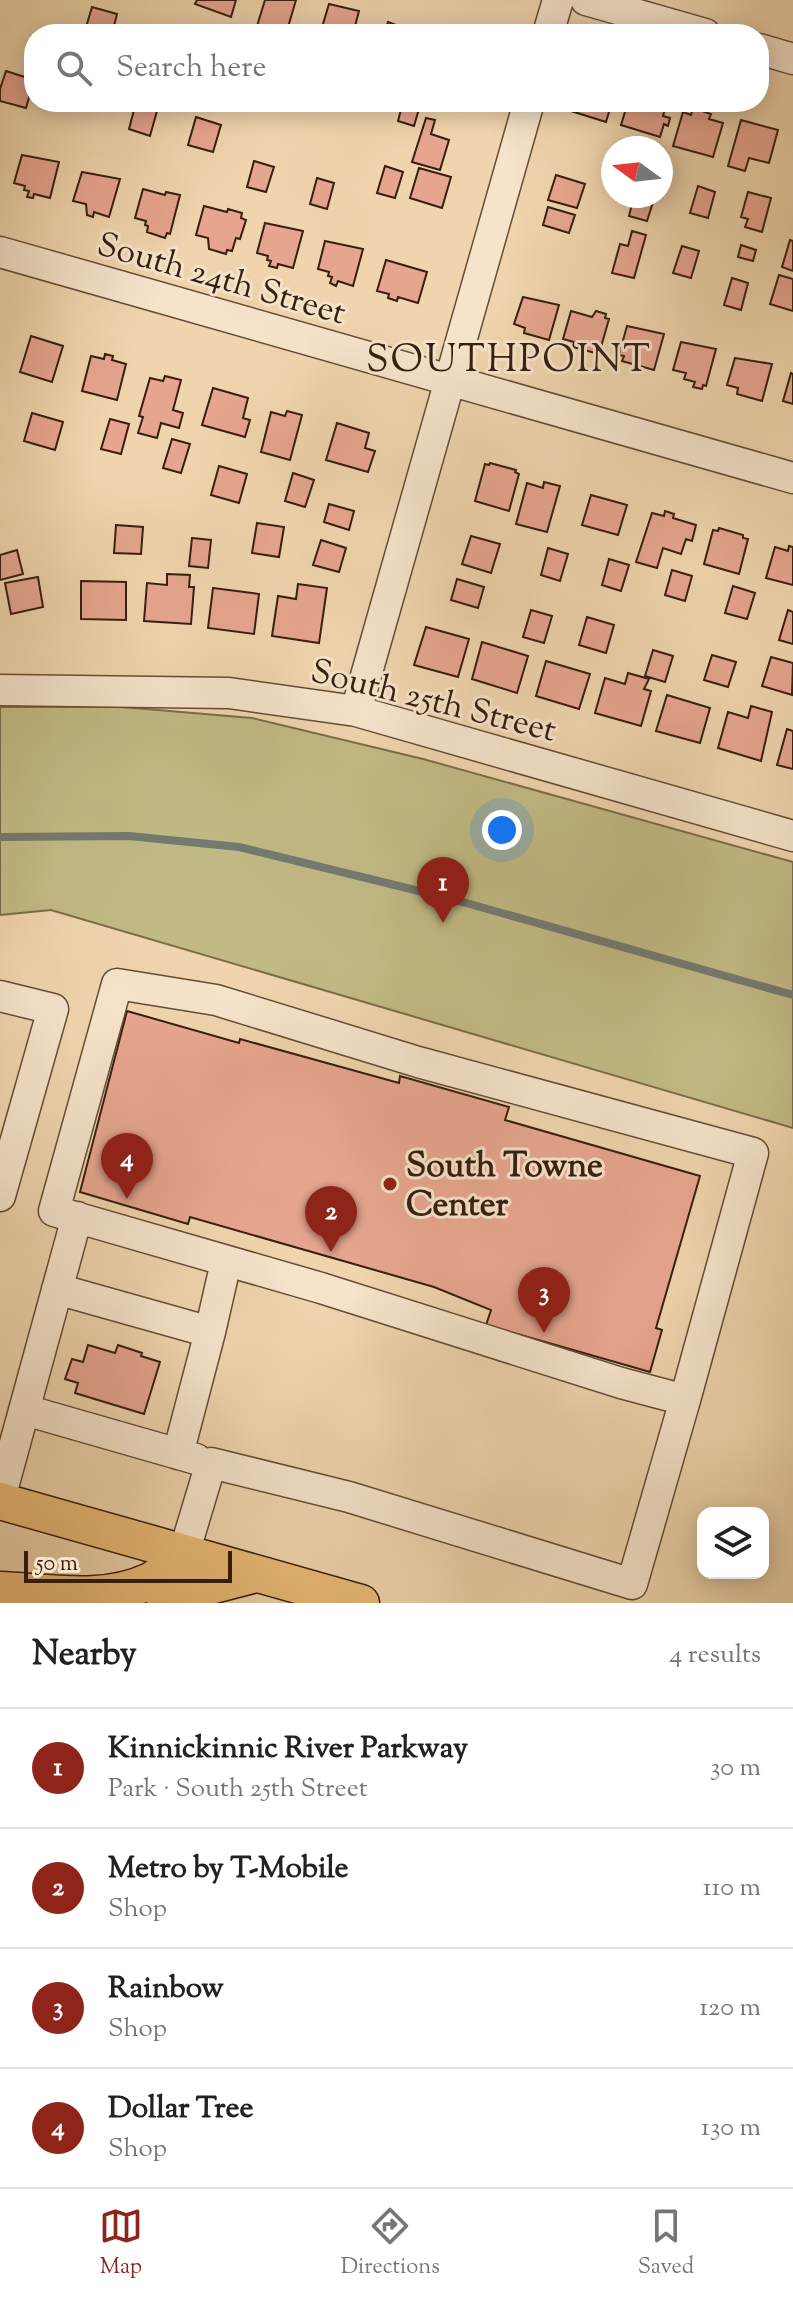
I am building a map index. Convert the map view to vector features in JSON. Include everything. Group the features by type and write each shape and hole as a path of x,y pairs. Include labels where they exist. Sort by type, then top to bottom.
{"main road":[{"path":"0,1500 361,1603"},
{"path":"0,1591 97,1595 122,1591 164,1573 184,1553"},
{"path":"165,1603 179,1594 257,1574"},
{"path":"0,1591 35,1603"}],"street":[{"path":"551,24 558,0"},
{"path":"586,0 670,24"},
{"path":"769,52 793,59"},
{"path":"356,711 526,112"},
{"name":"South 24th Street","path":"0,252 793,478"},
{"name":"South 25th Street","path":"0,690 229,693 356,711 793,836"},
{"path":"25,1410 211,1463 349,1497 630,1594 685,1400 753,1153 418,1062 216,1000 117,984 54,1211 321,1288 621,1383 685,1400"},
{"path":"0,996 53,1009 0,1196"},
{"path":"0,1500 77,1217"},
{"path":"178,1454 226,1262"},
{"path":"57,1289 210,1332"},
{"path":"184,1553 211,1463"}],"shaded area":[{"path":"0,707 122,707 252,718 423,759 793,862 793,1128 51,910 0,915"}],"building":[{"path":"197,0 236,0 231,17 195,4"},
{"path":"265,0 296,0 289,24 258,24"},
{"path":"329,4 359,11 356,24 323,24"},
{"path":"92,7 117,14 114,24 87,24"},
{"path":"6,71 24,77 24,107 0,101"},
{"path":"133,112 157,112 150,136 129,129"},
{"path":"400,112 418,112 414,126 398,121"},
{"path":"574,112 609,112 606,122"},
{"path":"625,112 664,112 663,116 670,118 668,126 664,124 660,136 621,125"},
{"path":"683,112 691,115 692,112 705,112 711,114 709,119 723,123 713,157 673,146"},
{"path":"196,117 221,125 213,152 188,145"},
{"path":"426,118 435,120 431,134 449,140 440,170 412,162"},
{"path":"741,120 778,130 769,163 749,158 745,171 728,166"},
{"path":"22,155 59,162 50,198 34,194 33,198 27,197 29,191 24,190 25,186 14,183"},
{"path":"254,161 274,167 266,192 247,187"},
{"path":"385,166 403,172 395,198 377,193"},
{"path":"419,168 451,177 442,208 410,198"},
{"path":"82,172 120,179 109,217 94,212 93,217 87,215 86,204 73,201"},
{"path":"556,175 585,184 577,208 548,200"},
{"path":"317,178 334,183 327,209 310,204"},
{"path":"698,186 715,192 708,218 690,213"},
{"path":"143,189 165,195 166,192 180,195 170,234 167,233 165,238 147,232 146,221 135,218"},
{"path":"748,192 771,198 762,232 745,227 748,219 741,217"},
{"path":"204,206 242,213 241,218 246,220 232,251 227,250 226,254 209,249 208,238 196,235"},
{"path":"548,207 575,215 569,233 543,225"},
{"path":"631,208 651,208 647,221 629,216"},
{"path":"265,223 303,231 293,268 278,264 277,268 269,266 271,261 267,260 268,256 257,253"},
{"path":"632,231 646,235 634,278 612,273 620,244 628,246"},
{"path":"790,240 793,241 793,271 782,267"},
{"path":"325,241 363,249 353,286 338,281 336,286 330,283 332,277 328,276 329,272 318,269"},
{"path":"741,245 756,250 753,261 738,257"},
{"path":"682,246 699,251 691,278 673,273"},
{"path":"386,260 427,272 418,303 398,297 397,301 388,298 389,294 377,291"},
{"path":"779,275 793,279 793,311 770,304"},
{"path":"732,278 748,283 741,310 724,305"},
{"path":"523,297 559,305 549,340 524,333 525,328 514,324"},
{"path":"571,311 592,317 596,311 606,314 605,318 609,319 599,354 573,347 574,342 563,339"},
{"path":"627,326 664,334 654,370 622,361 624,356 619,355"},
{"path":"31,336 63,346 52,382 20,372"},
{"path":"681,342 716,349 706,386 703,385 702,389 693,387 695,382 684,379 686,373 673,370"},
{"path":"105,354 113,356 112,360 126,364 117,400 82,391 91,356 104,359"},
{"path":"735,358 772,364 762,401 737,394 738,388 727,385"},
{"path":"793,374 793,404 783,401"},
{"path":"165,376 181,380 173,410 183,413 179,428 161,423 157,438 138,433 143,417 139,416 150,378 163,381"},
{"path":"213,388 248,398 243,418 250,420 245,437 202,425"},
{"path":"287,411 302,415 290,460 261,452 271,412 285,416"},
{"path":"32,413 63,422 55,450 24,441"},
{"path":"110,419 129,424 121,454 101,449"},
{"path":"337,423 369,433 365,448 375,451 368,472 326,460"},
{"path":"172,439 190,444 181,473 163,468"},
{"path":"485,464 516,470 519,474 509,511 475,501"},
{"path":"219,466 247,474 239,503 211,495"},
{"path":"293,473 314,480 305,507 285,501"},
{"path":"544,482 560,486 547,532 516,524 527,483 543,488"},
{"path":"591,495 627,505 618,535 582,525"},
{"path":"329,504 354,511 349,530 324,522"},
{"path":"665,511 674,514 673,518 696,525 692,541 686,539 681,554 663,548 657,568 636,562 652,513 664,516"},
{"path":"257,523 284,527 279,557 252,553"},
{"path":"116,525 143,527 141,554 114,553"},
{"path":"719,528 748,539 739,574 704,564 713,530 718,531"},
{"path":"471,536 500,544 491,573 462,564"},
{"path":"192,538 211,540 208,568 189,566"},
{"path":"321,540 346,548 339,572 313,565"},
{"path":"789,546 793,547 793,585 766,578 775,547 788,551"},
{"path":"548,548 568,554 560,581 541,575"},
{"path":"17,550 23,574 0,580 0,555"},
{"path":"609,559 629,565 621,591 602,585"},
{"path":"672,570 692,576 685,601 665,595"},
{"path":"167,574 190,575 189,587 194,587 191,624 144,621 147,583 167,585"},
{"path":"38,577 43,607 11,614 5,583"},
{"path":"457,579 484,587 478,608 451,600"},
{"path":"81,581 126,582 126,620 81,619"},
{"path":"298,584 327,588 319,643 272,636 278,596 296,599"},
{"path":"733,586 755,593 747,619 725,613"},
{"path":"213,588 259,594 254,634 208,628"},
{"path":"531,610 552,616 544,643 523,637"},
{"path":"788,610 793,612 793,644 779,640"},
{"path":"587,617 614,625 606,653 579,645"},
{"path":"426,627 469,639 458,677 414,665"},
{"path":"482,642 528,656 517,693 472,679"},
{"path":"653,650 673,656 665,682 645,676"},
{"path":"712,655 736,662 728,687 704,680"},
{"path":"771,657 793,663 792,695 762,686"},
{"path":"546,661 590,674 579,709 536,696"},
{"path":"628,673 649,679 644,689 651,691 641,726 595,713 605,678 625,684"},
{"path":"667,695 710,708 700,743 656,731"},
{"path":"751,706 772,712 761,761 718,748 728,712 748,718"},
{"path":"787,729 793,731 793,769 777,765"},
{"name":"South Towne Center","path":"127,1011 239,1043 240,1039 399,1083 400,1076 509,1107 505,1120 700,1176 656,1328 662,1330 650,1372 486,1325 491,1310 434,1287 190,1217 188,1224 80,1192"},
{"path":"88,1345 115,1353 118,1345 160,1362 144,1414 75,1393 78,1383 65,1379 72,1359 83,1362"}],"waterway":[{"path":"0,837 129,836 239,847 452,899 793,995"}],"place":[{"name":"Kinnickinnic River Parkway","path":"443,923"},
{"name":"South Towne Center","path":"390,1184"},
{"name":"Dollar Tree","path":"127,1199"},
{"name":"Metro by T-Mobile","path":"331,1252"},
{"name":"Rainbow","path":"544,1333"}],"district":[{"name":"SOUTHPOINT","path":"509,358"}]}
